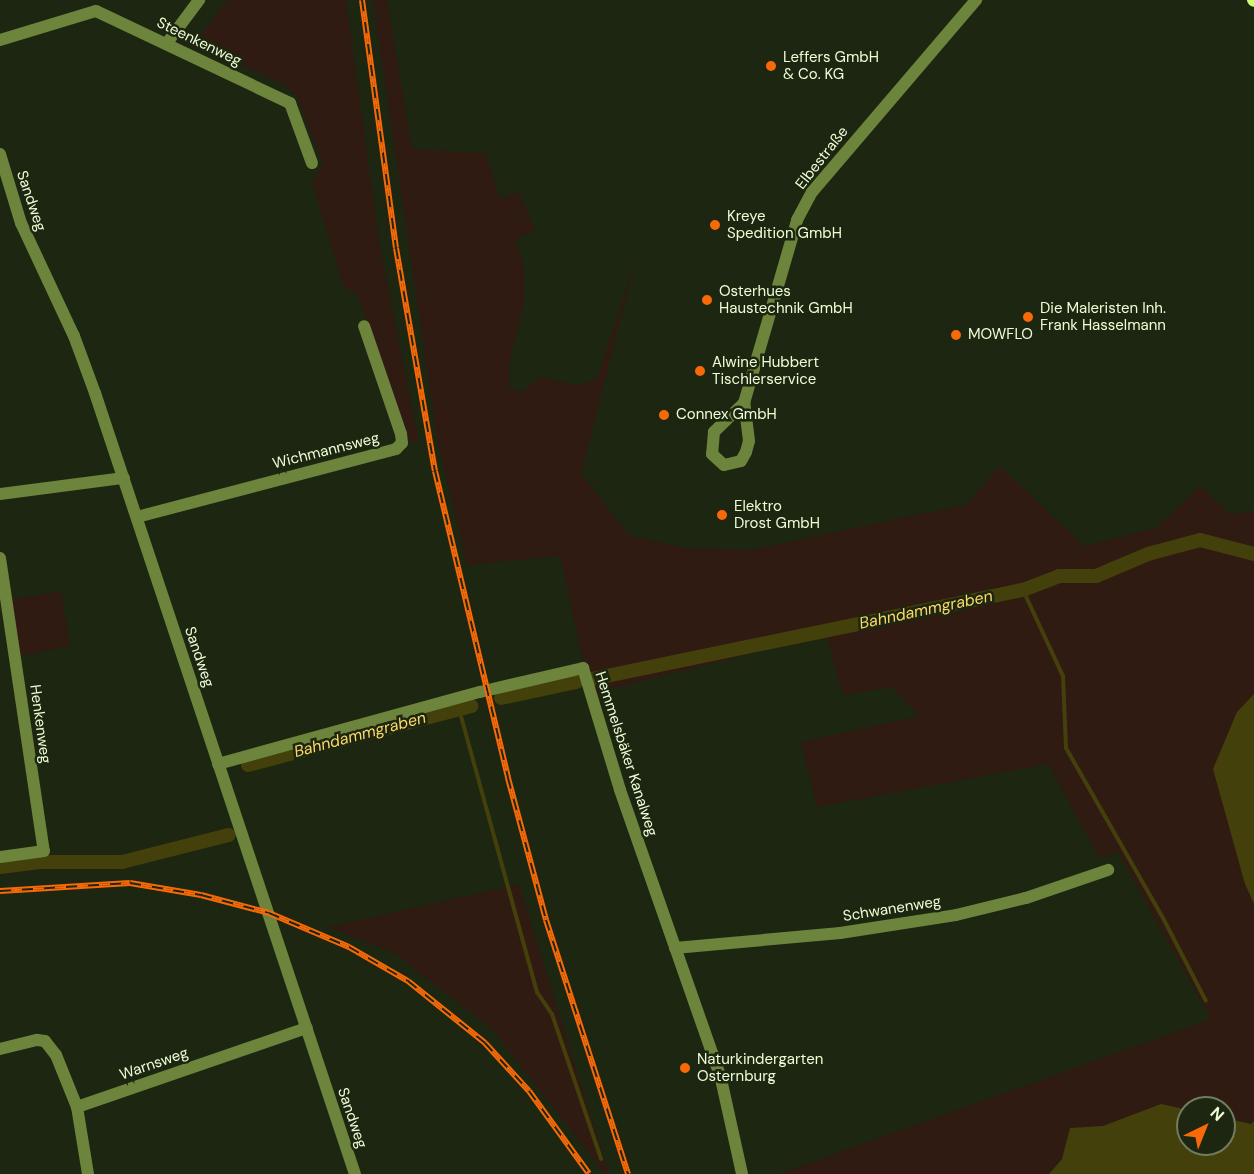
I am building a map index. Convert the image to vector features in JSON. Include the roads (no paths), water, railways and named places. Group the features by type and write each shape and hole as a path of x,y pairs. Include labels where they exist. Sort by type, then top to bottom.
{"street":[{"path":"167,43 199,0"},
{"name":"Elbestraße","path":"744,403 714,432 712,454 724,465 741,461 746,452 749,441 744,403 797,220 812,192 976,0"},
{"name":"Steenkenweg","path":"0,40 96,10 290,103 312,163"},
{"name":"Sandweg","path":"0,154 21,223 74,336 124,478 355,1174"},
{"name":"Wichmannsweg","path":"137,517 396,449 402,443 401,434 364,326"},
{"path":"0,494 124,478"},
{"name":"Henkenweg","path":"0,558 44,851 0,857"},
{"name":"Hemmelsbäker Kanalweg","path":"218,764 480,692 583,668 617,780 721,1079 742,1174"},
{"name":"Schwanenweg","path":"675,948 840,933 956,915 1026,898 1108,870"},
{"name":"Warnsweg","path":"77,1107 307,1028"},
{"path":"0,1049 37,1040 45,1041 56,1055 77,1107 88,1174"}],"waterway":[{"name":"Bahndammgraben","path":"592,679 1023,590 1059,576 1096,576 1148,554 1200,540 1254,554"},
{"path":"1023,590 1063,676 1066,748 1163,918 1206,1001"},
{"name":"Bahndammgraben","path":"501,698 576,682"},
{"name":"Bahndammgraben","path":"248,765 471,706"},
{"path":"459,709 537,992 552,1014 601,1159"},
{"name":"Bahndammgraben","path":"0,867 38,862 122,862 229,835"}],"railway":[{"path":"362,0 396,248 435,471 508,778 546,920 628,1174"},
{"path":"0,891 130,883 201,895 269,913 349,947 408,981 485,1043 529,1091 589,1174"}],"place":[{"name":"Leffers GmbH & Co. KG","path":"771,66"},
{"name":"Kreye Spedition GmbH","path":"715,225"},
{"name":"Osterhues Haustechnik GmbH","path":"707,300"},
{"name":"Die Maleristen Inh. Frank Hasselmann","path":"1028,317"},
{"name":"MOWFLO","path":"956,335"},
{"name":"Alwine Hubbert Tischlerservice","path":"700,371"},
{"name":"Connex GmbH","path":"664,415"},
{"name":"Elektro Drost GmbH","path":"722,515"},
{"name":"Naturkindergarten Osternburg","path":"685,1068"}]}
